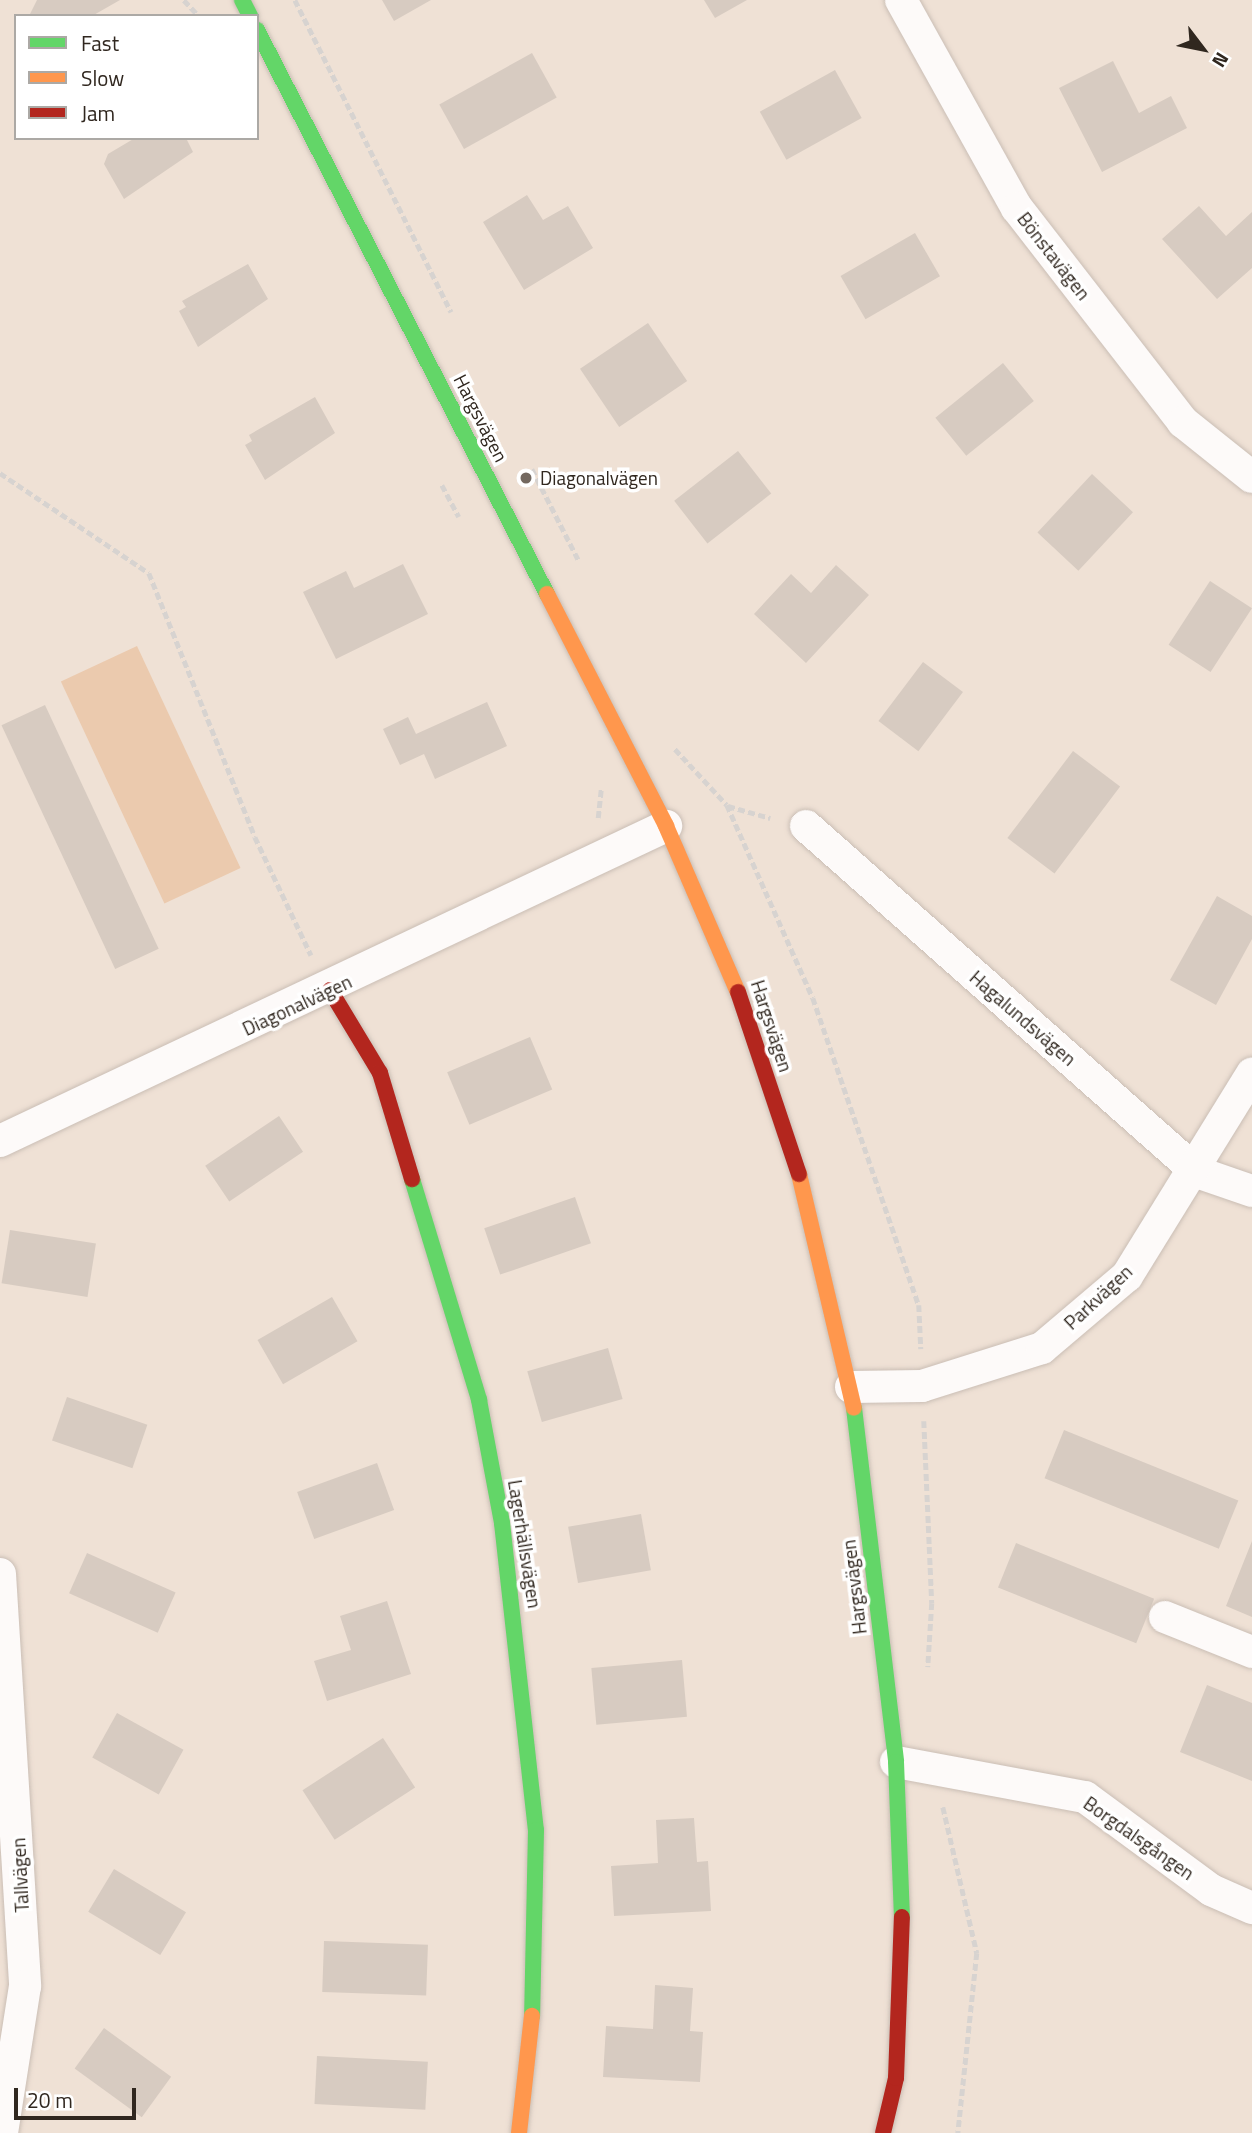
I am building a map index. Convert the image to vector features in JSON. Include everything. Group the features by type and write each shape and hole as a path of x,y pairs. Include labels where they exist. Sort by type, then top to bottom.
{"street":[{"name":"Bönstavägen","path":"901,0 1017,208 1183,422 1252,477"},
{"name":"Hargsvägen","path":"259,34 666,826 728,961 800,1177 851,1387 896,1762 902,1919 896,2078 883,2133"},
{"name":"Diagonalvägen","path":"0,1141 330,990 666,826"},
{"name":"Hagalundsvägen","path":"806,826 1196,1172 1252,1191"},
{"name":"Lagerhällsvägen","path":"330,990 380,1073 469,1364 502,1523 536,1830 536,1984 519,2133"},
{"name":"Parkvägen","path":"851,1387 922,1386 1042,1348 1127,1276 1196,1172 1252,1074"},
{"name":"Tallvägen","path":"0,1574 25,1986 2,2133"},
{"path":"1165,1617 1252,1652"},
{"name":"Borgdalsgången","path":"896,1762 1085,1797 1211,1890 1252,1908"}],"path":[{"path":"184,0 197,14"},
{"path":"0,473 149,573 255,837 313,960 325,954"},
{"path":"436,473 466,527"},
{"path":"587,827 598,820 602,783"},
{"path":"727,805 806,826"}],"shaded area":[{"path":"137,646 241,868 164,904 61,681"}],"building":[{"path":"37,0 120,0 96,14 30,14"},
{"path":"382,0 431,0 394,21"},
{"path":"704,0 747,0 715,18"},
{"path":"532,53 557,98 464,149 439,104"},
{"path":"1113,61 1139,113 1171,96 1187,128 1102,172 1059,88"},
{"path":"835,70 862,118 786,160 760,112"},
{"path":"132,140 187,140 193,152 124,199 104,164 108,154"},
{"path":"527,195 543,220 568,206 593,248 524,290 483,222"},
{"path":"1199,206 1226,236 1252,212 1252,268 1217,299 1162,239"},
{"path":"915,233 940,276 866,319 841,276"},
{"path":"248,264 268,299 198,347 179,311 186,307 182,301"},
{"path":"648,323 687,381 619,427 580,369"},
{"path":"1003,363 1034,401 966,456 935,418"},
{"path":"315,397 335,433 265,480 245,445 252,441 249,435"},
{"path":"738,451 771,494 707,543 674,501"},
{"path":"1092,474 1133,512 1078,571 1037,533"},
{"path":"403,564 428,614 336,659 303,592 346,571 354,588"},
{"path":"836,565 869,595 806,663 754,614 791,574 811,593"},
{"path":"1210,581 1252,608 1211,672 1169,645"},
{"path":"923,662 963,692 918,751 878,721"},
{"path":"487,702 507,746 435,779 424,754 400,765 383,729 408,717 416,734"},
{"path":"45,705 159,949 115,969 1,725"},
{"path":"1073,751 1120,787 1055,874 1007,838"},
{"path":"1217,896 1252,916 1252,939 1216,1005 1170,980"},
{"path":"530,1037 552,1089 469,1125 447,1072"},
{"path":"279,1116 303,1152 229,1201 205,1166"},
{"path":"575,1197 591,1243 500,1275 484,1228"},
{"path":"10,1230 96,1244 87,1297 2,1283"},
{"path":"332,1297 358,1341 283,1384 258,1340"},
{"path":"608,1348 623,1399 542,1422 527,1371"},
{"path":"67,1397 147,1425 132,1468 52,1440"},
{"path":"1064,1430 1238,1500 1219,1549 1045,1478"},
{"path":"377,1463 394,1510 314,1539 297,1492"},
{"path":"641,1514 651,1570 578,1583 568,1527"},
{"path":"1252,1541 1252,1617 1226,1606"},
{"path":"1016,1543 1154,1599 1136,1643 998,1588"},
{"path":"87,1553 176,1592 158,1633 69,1593"},
{"path":"387,1601 411,1674 327,1701 314,1661 351,1650 340,1616"},
{"path":"682,1660 687,1717 596,1725 591,1668"},
{"path":"1207,1685 1252,1703 1252,1781 1180,1752"},
{"path":"117,1713 183,1750 159,1794 92,1758"},
{"path":"383,1738 415,1787 335,1840 302,1790"},
{"path":"694,1818 697,1862 708,1861 711,1911 614,1916 611,1866 658,1863 656,1820"},
{"path":"114,1869 186,1912 160,1955 88,1912"},
{"path":"324,1941 428,1945 426,1996 322,1992"},
{"path":"655,1985 693,1988 690,2031 703,2032 700,2082 603,2077 606,2026 653,2029"},
{"path":"104,2028 171,2077 142,2117 75,2068"},
{"path":"317,2056 428,2062 425,2110 314,2104"}],"traffic: fast":[{"path":"242,0 249,14"},
{"path":"259,34 547,594"},
{"path":"412,1179 479,1400 502,1523 536,1830 532,2016"},
{"path":"854,1408 896,1762 902,1917"}],"traffic: slow":[{"path":"547,594 666,826 738,992"},
{"path":"799,1174 854,1408"},
{"path":"519,2133 532,2016"}],"traffic: jam":[{"path":"330,990 380,1073 412,1179"},
{"path":"738,992 799,1174"},
{"path":"883,2133 896,2078 902,1917"}],"place":[{"name":"Diagonalvägen","path":"526,478"}]}
